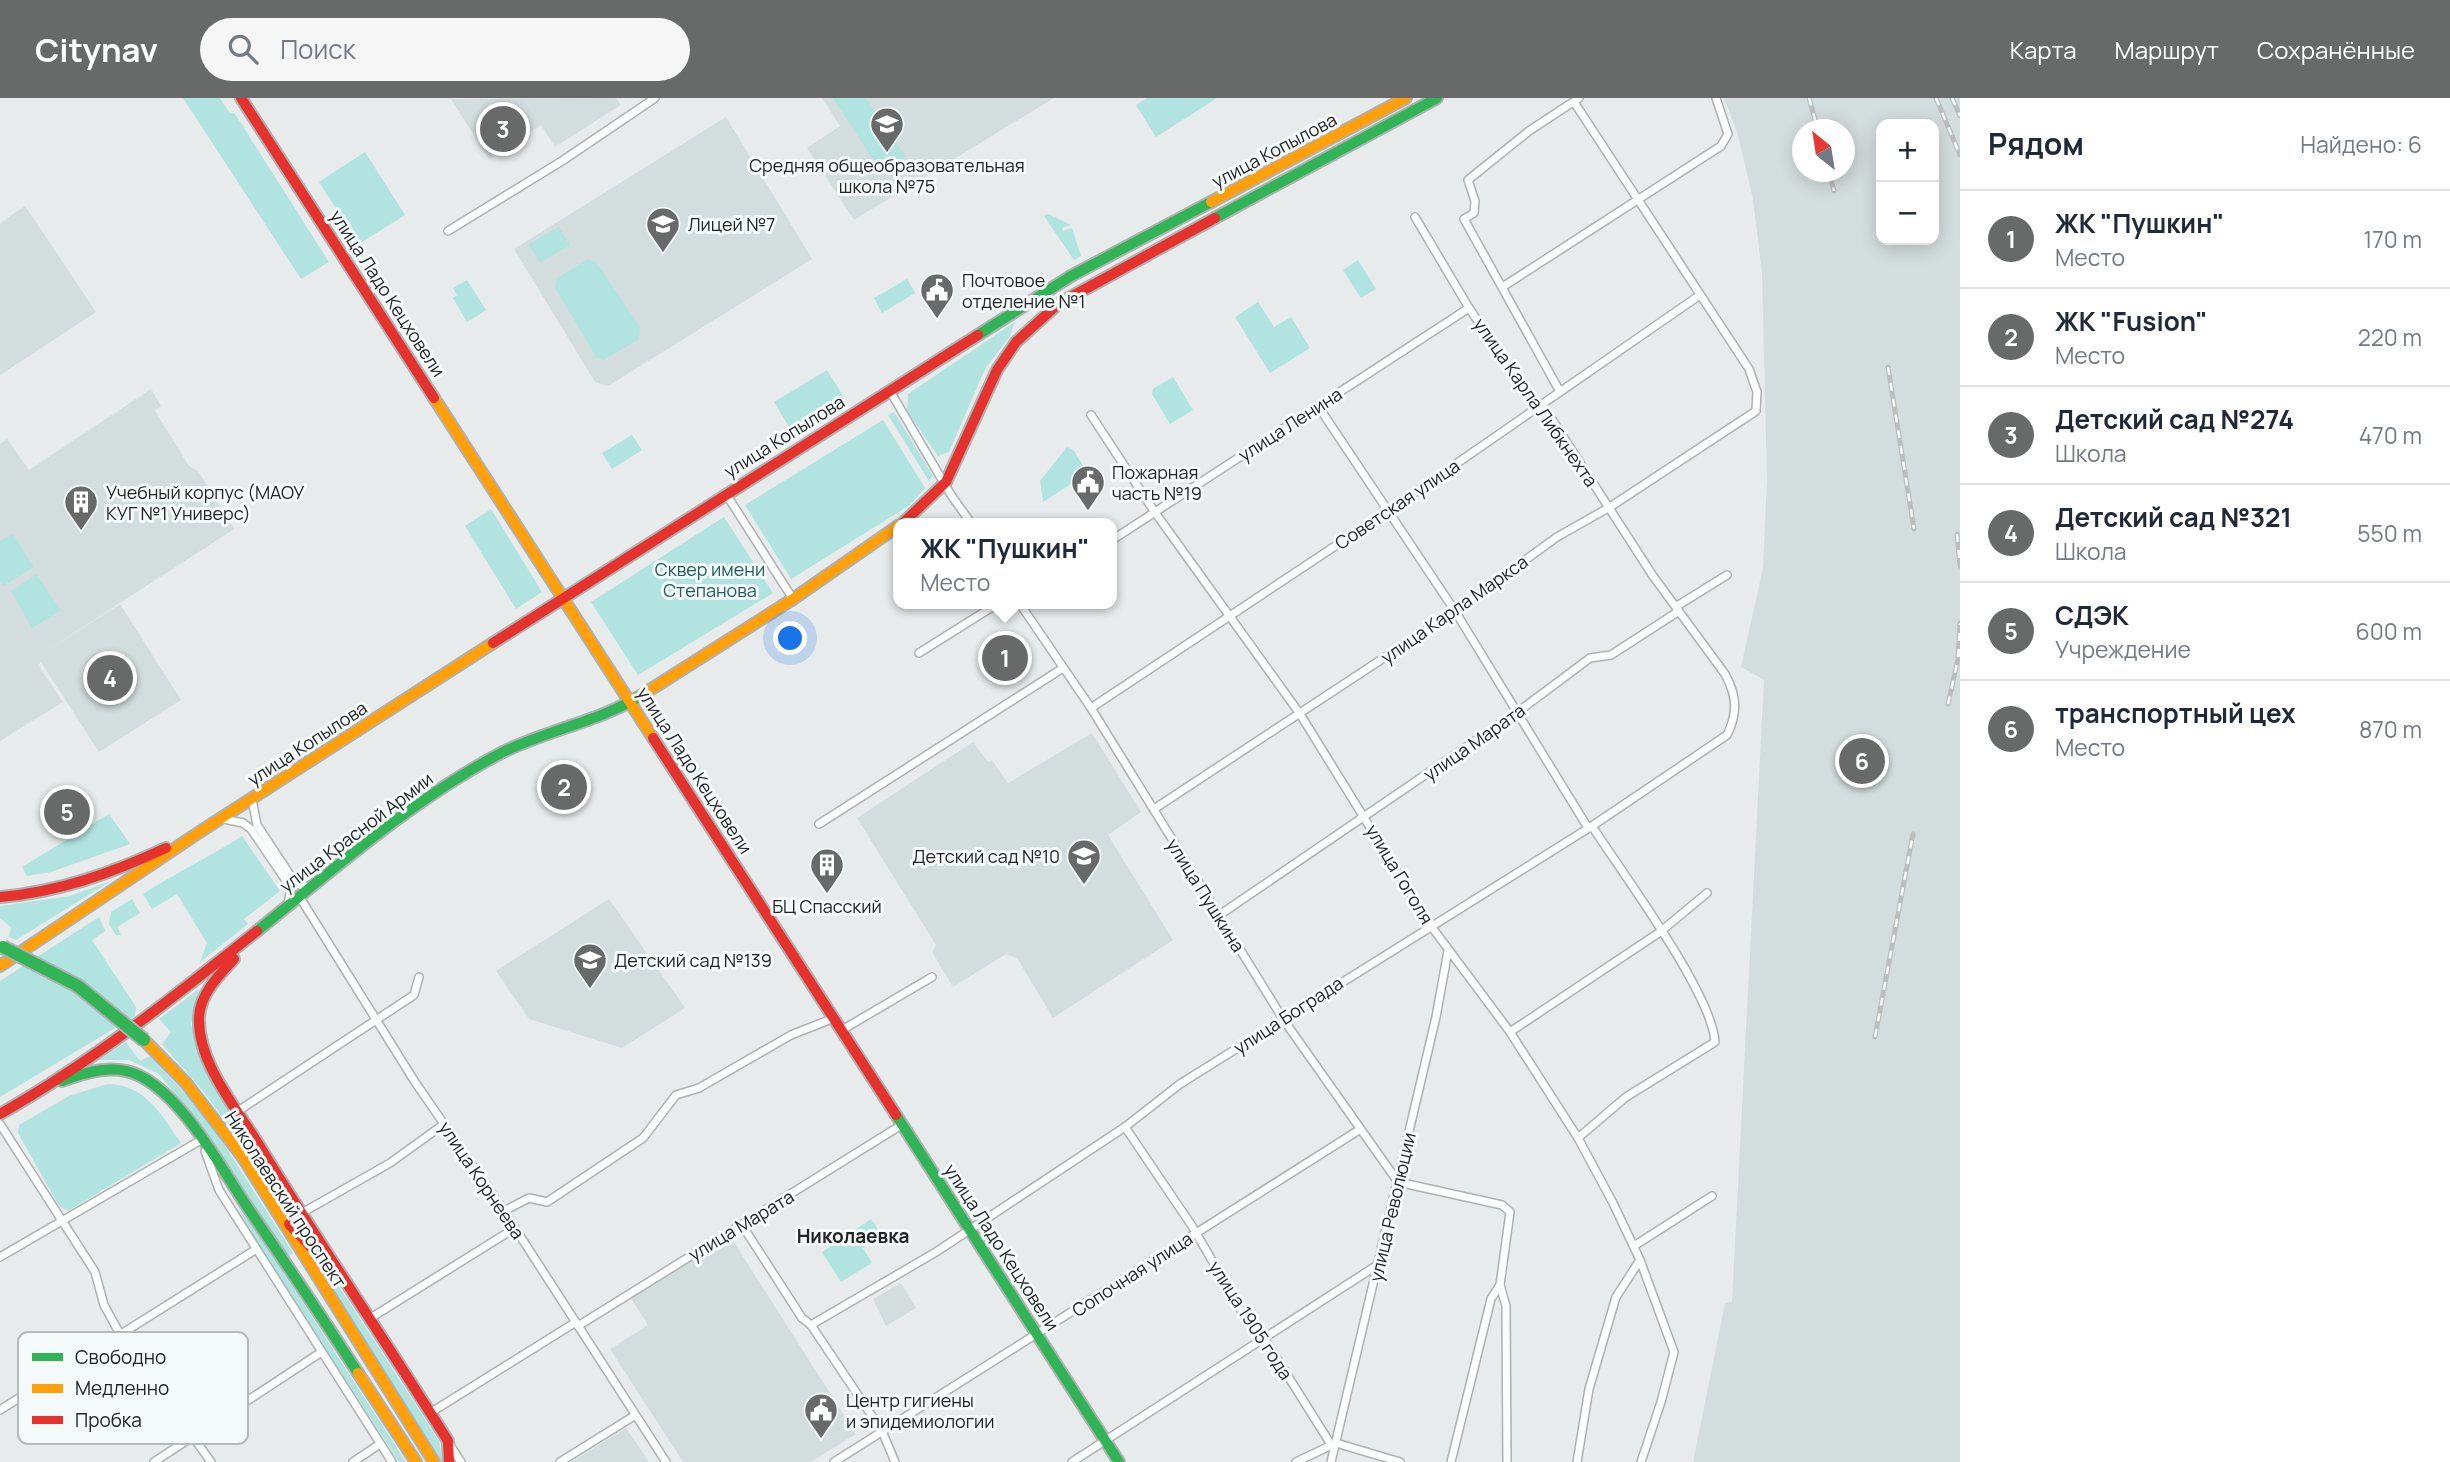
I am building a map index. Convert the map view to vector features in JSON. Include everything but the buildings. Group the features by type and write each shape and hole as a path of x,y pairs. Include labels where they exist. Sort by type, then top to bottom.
{"main road":[{"name":"улица Ладо Кецховели","path":"241,98 565,597 1119,1462"},
{"name":"улица Копылова","path":"0,966 198,833 1071,276 1406,98"},
{"name":"улица Копылова","path":"946,482 997,370 1016,342 1039,317 1069,298 1437,98"},
{"path":"908,518 946,482"},
{"name":"улица Красной Армии","path":"0,1114 52,1084 161,1008 384,828 474,767 554,730 630,702 793,599 893,529"},
{"name":"улица Копылова","path":"0,897 73,885 198,833"},
{"name":"Николаевский проспект","path":"269,923 220,973 202,1002 199,1016 205,1048 300,1214 447,1441"},
{"name":"Николаевский проспект","path":"2,946 78,986 144,1040 204,1105 277,1212 435,1462"},
{"name":"Николаевский проспект","path":"52,1084 96,1070 127,1072 149,1082 201,1139 416,1462"},
{"path":"277,1212 342,1280"},
{"path":"447,1441 449,1462"}],"street":[{"path":"448,231 562,161 655,98"},
{"path":"1700,296 1637,201 1577,100 1529,131 1468,180 1476,206 1474,213 1464,219 1504,286 1637,201 1721,146 1727,139 1716,98"},
{"name":"улица Карла Либкнехта","path":"1415,217 1469,308 1533,402 1542,404 1653,576 1677,606 1733,689"},
{"name":"улица Карла Либкнехта","path":"1504,286 1559,390"},
{"name":"Советская улица","path":"1091,708 1388,511 1559,390 1700,296"},
{"name":"улица Карла Маркса","path":"1154,809 1455,611 1557,537 1610,507 1756,411 1757,391 1749,369 1700,296"},
{"name":"улица Ленина","path":"1117,537 1469,308"},
{"path":"890,391 967,518"},
{"path":"1318,406 1455,611 1590,827 1685,970 1714,1026 1713,1046 1626,1097 1578,1138"},
{"name":"улица Гоголя","path":"1091,415 1154,511 1300,714 1366,816 1431,926 1510,1032 1578,1138 1634,1246 1674,1352 1641,1462"},
{"path":"726,494 793,599"},
{"name":"улица Марата","path":"1218,916 1519,712 1590,659 1611,655 1676,613 1677,606 1727,575"},
{"path":"919,653 989,609"},
{"name":"улица Пушкина","path":"1023,609 1091,708 1283,1018 1398,1182"},
{"path":"818,824 1063,668"},
{"name":"улица Бограда","path":"811,1325 904,1272 1125,1127 1180,1084 1590,827 1727,735 1737,716 1733,689"},
{"path":"252,799 255,820 296,884 310,887"},
{"path":"222,818 243,823 251,829 291,888 286,908"},
{"path":"1510,1032 1660,932 1707,893"},
{"name":"улица Корнеева","path":"299,896 377,1022 504,1211 666,1462"},
{"name":"улица Революции","path":"1331,1462 1333,1443 1398,1182 1448,951"},
{"path":"239,1111 414,996 419,977"},
{"path":"842,1030 932,977"},
{"path":"504,1211 529,1198 547,1202 643,1138 676,1095 699,1088 791,1035 834,1018"},
{"path":"0,1124 95,1272 104,1305 119,1332"},
{"path":"300,1214 390,1163 444,1124"},
{"name":"улица Марата","path":"430,1413 742,1225 903,1124"},
{"name":"улица 1905 года","path":"1125,1127 1195,1233 1246,1319 1264,1338 1333,1443"},
{"name":"Сопочная улица","path":"834,1462 1359,1130"},
{"path":"0,1257 201,1139 219,1190 320,1353 392,1462"},
{"path":"1398,1182 1502,1205 1512,1217 1500,1285 1491,1299 1451,1462"},
{"path":"1634,1246 1712,1196"},
{"path":"742,1225 802,1318 811,1325 882,1432 895,1462"},
{"path":"369,1319 515,1228"},
{"path":"127,1332 255,1250"},
{"path":"1577,1462 1589,1389 1616,1297 1640,1260"},
{"path":"1072,1462 1379,1264"},
{"path":"1500,1285 1506,1306 1507,1462"},
{"path":"248,1400 320,1353"},
{"path":"0,1410 18,1399"},
{"path":"560,1462 634,1416"},
{"path":"447,1441 461,1462"},
{"path":"1296,1462 1333,1443 1400,1462"},
{"path":"154,1462 181,1444"},
{"path":"200,1444 211,1462"},
{"path":"353,1462 380,1444"}],"shaded area":[{"path":"616,98 621,105 555,147 541,125 489,159 451,99"},
{"name":"Средняя общеобразовательная школа №75","path":"822,98 1054,98 854,220 807,148 840,126"},
{"path":"1724,98 1960,98 1960,1462 1693,1462 1725,1303 1732,1302 1764,680 1741,667 1763,568 1767,481 1762,273 1753,199 1737,132"},
{"name":"Лицей №7","path":"726,117 812,259 608,386 595,382 514,249"},
{"path":"25,206 96,312 0,375 0,223"},
{"path":"151,389 161,406 155,411 189,466 198,471 234,529 37,657 120,604 181,700 99,752 41,662 38,665 63,702 0,741 0,444 7,439 29,470"},
{"path":"1092,733 1141,812 1108,835 1173,940 1053,1018 1017,958 1006,954 953,987 932,952 936,945 857,818 973,742 988,762 992,760 1008,783"},
{"name":"Детский сад №139","path":"609,899 685,1008 622,1048 529,1019 496,971"},
{"path":"730,1236 856,1434 811,1462 683,1462 610,1349 648,1325 631,1298"},
{"path":"901,1283 916,1308 886,1326 873,1299"},
{"path":"626,1428 649,1462 572,1462"}],"green space":[{"path":"183,98 220,98 229,112 235,114 329,262 301,279"},
{"path":"833,98 866,98 905,155 903,162 890,171 879,169"},
{"path":"1147,98 1217,98 1156,137 1136,105"},
{"path":"365,152 405,215 359,244 319,182"},
{"path":"1048,214 1071,225 1062,228 1063,231 1072,228 1081,256 1074,260 1044,216"},
{"path":"559,227 570,245 540,263 529,244"},
{"path":"587,259 597,263 640,327 639,339 604,360 597,358 555,288 556,279"},
{"path":"1358,260 1376,289 1361,298 1343,270"},
{"path":"907,279 915,293 882,313 874,298"},
{"path":"467,280 486,310 467,322 453,298 457,295 453,288"},
{"path":"1258,302 1274,327 1291,317 1310,348 1270,373 1235,317"},
{"path":"1015,322 1010,336 985,369 949,452 938,456 907,411 908,394"},
{"path":"827,370 845,399 792,432 774,402"},
{"path":"1173,377 1193,410 1170,424 1152,394 1153,389"},
{"path":"894,412 933,476 929,481 888,415"},
{"path":"883,420 925,488 910,505 791,579 745,505"},
{"path":"632,435 642,450 612,469 602,453"},
{"path":"1067,447 1074,451 1085,469 1077,480 1043,502 1040,481"},
{"path":"491,509 542,592 516,609 465,526"},
{"name":"Сквер имени Степанова","path":"724,517 773,593 638,675 591,602"},
{"path":"13,534 34,567 3,586 0,581 0,541"},
{"path":"36,574 61,610 32,628 11,591"},
{"path":"693,758 750,846 747,854 687,763"},
{"path":"109,814 130,844 51,872 27,876 22,867"},
{"path":"242,836 280,891 244,919 248,924 200,962 207,943 177,894 152,909 143,894"},
{"path":"111,881 16,940 9,937 11,927 0,918 0,906 70,896"},
{"path":"132,899 140,913 117,927 121,935 116,935 109,924 111,912"},
{"path":"99,917 105,931 92,940 136,1007 135,1016 0,1097 0,981"},
{"path":"199,989 191,1025 206,1065 312,1242 204,1092 162,1044 171,1032 159,1019"},
{"path":"126,1042 140,1061 150,1056 206,1116 293,1253 288,1256 205,1131 159,1074 129,1060 99,1060"},
{"path":"107,1084 120,1085 142,1095 159,1112 181,1143 68,1211 59,1206 18,1133 19,1125 69,1096"},
{"path":"238,1208 256,1230 406,1462 399,1462 258,1245"},
{"path":"871,1219 882,1235 863,1248 872,1263 841,1282 822,1252"},
{"path":"310,1255 340,1288 439,1441 443,1462 440,1462"}],"railway":[{"path":"1809,98 1815,119"},
{"path":"1936,98 1960,155"},
{"path":"1952,98 1960,116"},
{"path":"1832,182 1834,191"},
{"path":"1888,367 1914,529"},
{"path":"1957,534 1960,566"},
{"path":"1958,657 1960,623"},
{"path":"1948,704 1960,650"},
{"path":"1875,1037 1913,834"}],"traffic: fast":[{"path":"1215,218 1437,98"},
{"path":"978,335 1071,276 1211,202"},
{"path":"257,931 406,812 470,771 520,744 609,712 642,695"},
{"path":"3,947 78,986 144,1040"},
{"path":"62,1081 91,1072 121,1070 140,1076 172,1100 214,1154 358,1373"},
{"path":"896,1115 1119,1462"}],"traffic: slow":[{"path":"1211,202 1406,98"},
{"path":"434,398 653,738"},
{"path":"642,695 793,599 893,529"},
{"path":"0,966 198,833 493,643"},
{"path":"144,1040 186,1083 242,1156 434,1462"},
{"path":"358,1373 416,1462"}],"traffic: jam":[{"path":"241,98 434,398"},
{"path":"908,518 946,482 997,370 1016,342 1058,304 1215,218"},
{"path":"493,643 978,335"},
{"path":"653,738 896,1115"},
{"path":"0,897 43,891 85,880 166,848"},
{"path":"0,1114 100,1051 257,931"},
{"path":"234,959 211,985 200,1009 200,1035 212,1069 231,1103 448,1441 449,1462"},
{"path":"289,1224 322,1259"}],"place":[{"name":"Детский сад №274","path":"503,129"},
{"name":"Средняя общеобразовательная школа №75","path":"887,154"},
{"name":"Лицей №7","path":"663,254"},
{"name":"Почтовое отделение №1","path":"937,320"},
{"name":"Пожарная часть №19","path":"1088,512"},
{"name":"Учебный корпус (МАОУ КУГ №1 Универс)","path":"81,532"},
{"name":"ЖК \"Пушкин\"","path":"1005,658"},
{"name":"Детский сад №321","path":"110,678"},
{"name":"транспортный цех","path":"1862,761"},
{"name":"ЖК \"Fusion\"","path":"564,787"},
{"name":"СДЭК","path":"67,812"},
{"name":"Детский сад №10","path":"1084,886"},
{"name":"БЦ Спасский","path":"827,895"},
{"name":"Детский сад №139","path":"590,990"},
{"name":"Центр гигиены и эпидемиологии","path":"821,1440"}],"district":[{"name":"Николаевка","path":"853,1236"}]}
